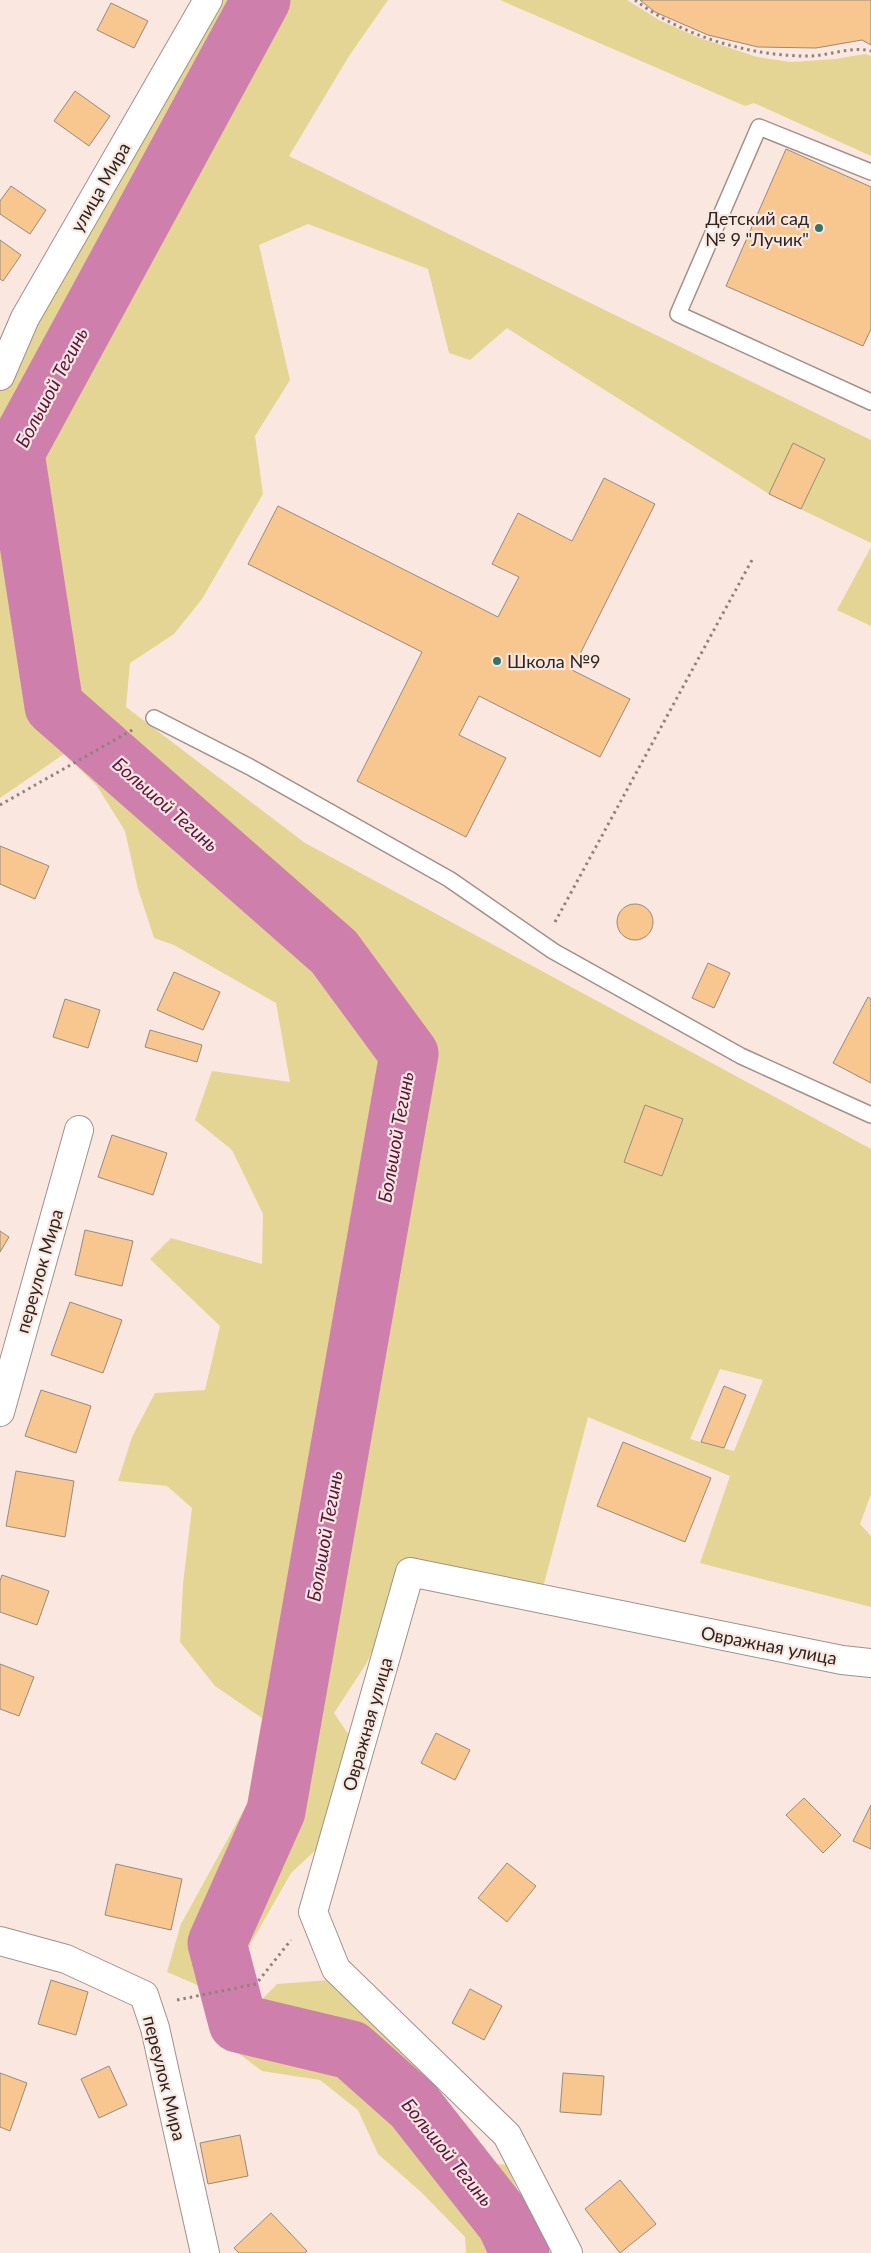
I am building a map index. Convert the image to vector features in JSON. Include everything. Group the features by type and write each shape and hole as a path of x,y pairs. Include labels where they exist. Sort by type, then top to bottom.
{"street":[{"name":"улица Мира","path":"0,376 25,318 208,0"},
{"name":"переулок Мира","path":"0,1412 79,1130"},
{"name":"Овражная улица","path":"313,1912 410,1572 842,1660 871,1663"},
{"path":"313,1912 336,1969 507,2135 568,2253"},
{"name":"переулок Мира","path":"0,1941 66,1959 144,1995 155,2028 205,2253"}],"lane":[{"path":"871,172 759,127 678,314 871,402"},
{"path":"154,718 250,767 449,879 543,944 741,1056 871,1115"}],"path":[{"path":"635,0 655,15 707,38 761,52 784,56 812,56 860,48 871,51"},
{"path":"543,944 752,560"},
{"path":"0,805 154,718"},
{"path":"170,2002 256,1984 313,1912"}],"shaded area":[{"path":"208,0 388,0 349,56 289,156 871,440 871,543 769,494 507,328 470,360 449,353 428,269 308,224 259,245 290,380 255,436 263,494 202,599 174,634 130,663 126,707 305,843 871,1149 871,1494 860,1524 871,1536 871,1607 700,1563 730,1476 588,1417 540,1599 410,1572 366,1664 334,1713 359,1750 336,1831 291,1873 243,1957 209,1990 167,1972 181,1924 247,1804 262,1718 215,1686 180,1642 183,1584 192,1508 167,1486 118,1481 132,1437 155,1393 205,1390 220,1326 150,1259 171,1238 262,1264 263,1214 232,1150 195,1120 212,1071 290,1082 276,1003 174,945 154,938 138,889 125,831 97,786 64,754 0,798 0,376","holes":["720,1369 763,1380 734,1451 690,1439"]},
{"path":"500,0 627,0 659,20 697,37 757,57 791,62 835,59 865,54 871,56 871,156 754,103 745,106"},
{"path":"871,547 871,626 837,610"},
{"path":"330,1980 408,2048 474,2161 507,2165 532,2225 549,2253 466,2253 465,2237 421,2192 378,2154 358,2110 320,2080 262,2071 222,2041 277,1984"}],"building":[{"path":"640,0 871,0 871,45 862,40 816,48 758,47 708,35 655,12"},
{"path":"111,3 148,21 134,48 97,30"},
{"path":"75,91 110,116 89,146 54,121"},
{"path":"786,149 871,187 871,329 863,346 726,286"},
{"path":"11,186 46,210 30,234 0,214 0,201"},
{"path":"0,240 21,255 3,281 0,279"},
{"path":"793,443 825,459 801,509 769,494"},
{"name":"Школа №9","path":"604,478 655,504 572,670 630,699 600,757 479,696 459,735 506,758 466,837 357,781 422,652 248,564 278,506 498,617 519,577 492,564 518,513 572,541"},
{"path":"0,846 49,866 35,899 0,884"},
{"path":"635,904 647,910 653,922 647,934 635,940 623,934 617,922 623,910"},
{"path":"708,963 730,973 714,1008 692,998"},
{"path":"174,972 220,992 203,1030 157,1010"},
{"path":"868,997 871,999 871,1083 833,1063"},
{"path":"65,999 100,1010 88,1048 53,1037"},
{"path":"150,1030 202,1045 197,1062 145,1047"},
{"path":"645,1105 683,1119 662,1176 624,1162"},
{"path":"112,1135 167,1153 153,1195 98,1177"},
{"path":"85,1230 133,1241 122,1286 75,1275"},
{"path":"0,1231 9,1237 0,1252"},
{"path":"70,1302 122,1320 103,1373 51,1355"},
{"path":"724,1386 746,1395 724,1448 701,1442"},
{"path":"41,1390 91,1406 76,1453 25,1436"},
{"path":"623,1442 711,1478 685,1542 597,1506"},
{"path":"16,1471 74,1481 65,1537 6,1526"},
{"path":"2,1575 49,1591 37,1625 0,1612 0,1581"},
{"path":"0,1664 34,1677 19,1716 0,1709"},
{"path":"436,1733 470,1750 455,1780 421,1763"},
{"path":"804,1798 841,1835 823,1853 786,1815"},
{"path":"871,1805 871,1849 853,1841"},
{"path":"507,1863 536,1886 507,1922 478,1898"},
{"path":"116,1864 182,1879 171,1930 105,1915"},
{"path":"51,1980 88,1992 76,2035 38,2024"},
{"path":"470,1989 502,2006 484,2040 452,2023"},
{"path":"109,2066 127,2105 99,2118 81,2079"},
{"path":"0,2073 27,2083 10,2131 0,2127"},
{"path":"563,2073 604,2076 601,2115 560,2112"},
{"path":"240,2135 248,2176 208,2184 200,2143"},
{"path":"620,2180 656,2224 620,2253 585,2209"},
{"path":"271,2213 307,2251 305,2253 239,2253 234,2248"}],"waterway":[{"name":"Большой Тегинь","path":"261,0 15,453 54,706 334,952 409,1054 276,1811 217,1943 238,2023 351,2050 414,2106 506,2223 520,2253"}],"place":[{"name":"Детский сад № 9 \"Лучик\"","path":"819,228"},
{"name":"Школа №9","path":"497,661"}]}
